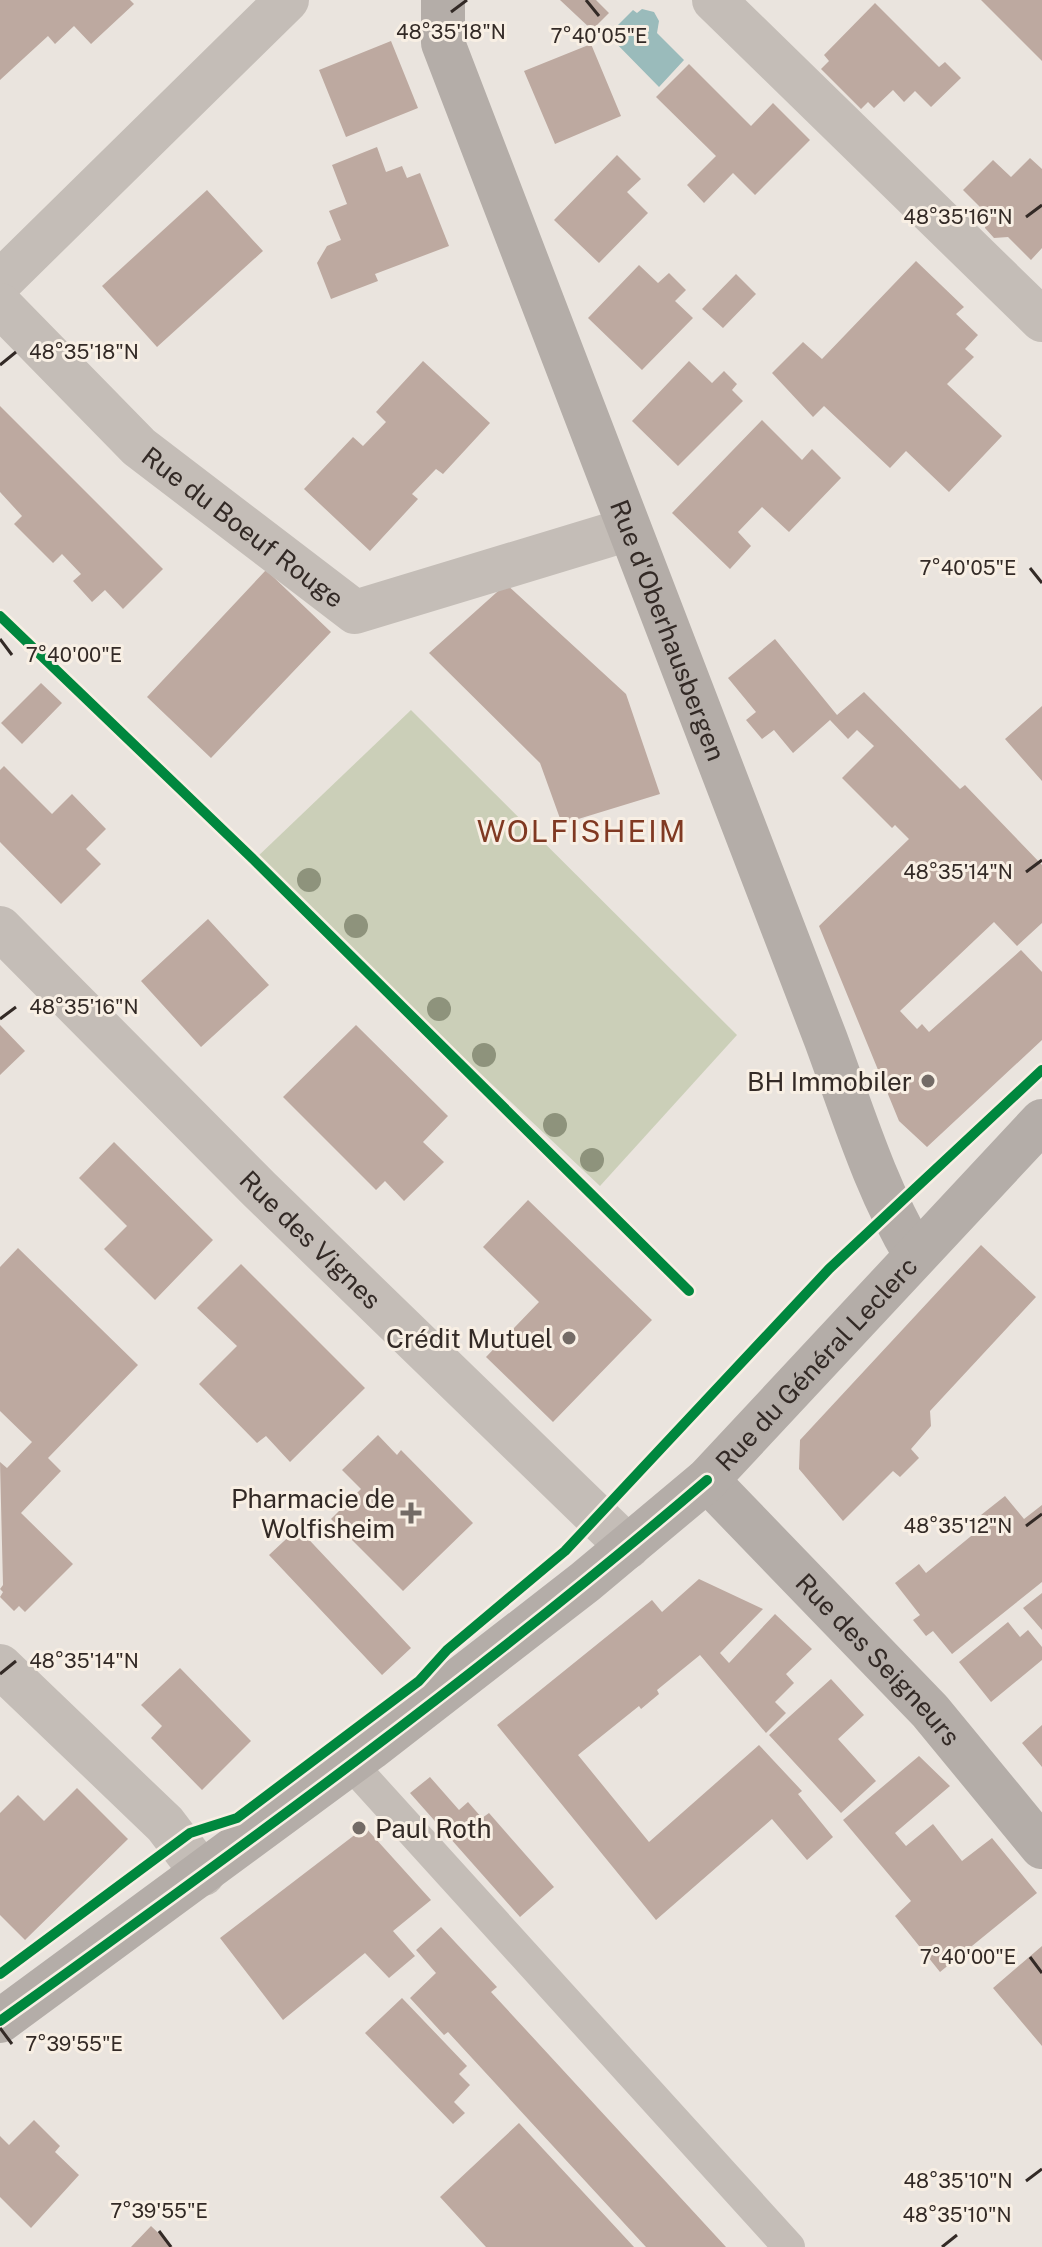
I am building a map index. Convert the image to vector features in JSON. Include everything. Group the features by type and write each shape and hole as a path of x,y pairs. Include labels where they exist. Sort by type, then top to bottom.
{"main road":[{"name":"Rue d'Oberhausbergen","path":"443,0 443,43 871,1168 890,1211 915,1254"},
{"name":"Rue du Général Leclerc","path":"0,2021 350,1763 585,1582 707,1480 1042,1121"},
{"name":"Rue des Seigneurs","path":"707,1480 930,1711 1042,1847"}],"street":[{"path":"0,282 287,0"},
{"path":"714,0 1042,320"},
{"name":"Rue du Boeuf Rouge","path":"0,305 139,447 355,612 629,529"},
{"name":"Rue des Vignes","path":"0,928 259,1189 628,1547"},
{"path":"0,1666 165,1824 203,1874"}],"lane":[{"path":"350,1763 789,2247"}],"green space":[{"path":"411,710 737,1035 600,1186 254,860"}],"water":[{"path":"642,9 654,12 659,21 657,33 684,60 659,87 608,35 633,10 637,13"}],"building":[{"path":"0,0 130,0 134,4 91,44 74,26 55,44 48,36 0,80"},
{"path":"560,0 596,0 609,13 592,30"},
{"path":"981,0 1042,0 1042,61"},
{"path":"875,3 939,67 945,62 961,78 931,107 915,91 904,102 893,90 874,108 868,102 861,109 821,69 829,61 824,55"},
{"path":"391,41 418,108 346,137 319,70"},
{"path":"591,44 621,116 555,144 524,71"},
{"path":"689,64 751,126 773,103 810,140 755,195 733,173 704,203 687,185 716,156 656,97"},
{"path":"377,147 386,172 402,166 407,178 420,173 449,246 375,274 378,281 331,299 317,263 327,246 341,240 329,211 347,204 332,165"},
{"path":"617,155 641,179 627,192 648,213 599,263 554,220"},
{"path":"1030,158 1042,169 1042,248 1031,260 1008,237 994,238 985,228 987,214 963,190 993,160 1011,177"},
{"path":"207,190 263,251 157,347 102,286"},
{"path":"916,261 964,307 956,314 978,335 965,349 974,357 947,384 1002,436 949,492 906,451 890,468 824,406 813,417 772,373 803,342 822,359"},
{"path":"639,265 658,283 669,273 686,290 675,301 693,318 642,370 588,318"},
{"path":"736,274 756,294 723,328 702,309"},
{"path":"423,361 490,423 443,474 436,469 412,494 418,499 370,551 304,489 353,437 363,446 386,422 376,412"},
{"path":"689,361 712,383 724,371 737,384 732,390 743,401 678,466 632,421"},
{"path":"0,406 163,569 123,609 105,590 92,602 73,581 81,574 62,554 53,563 14,524 22,516 0,492"},
{"path":"762,420 802,460 812,449 841,478 789,532 762,507 738,532 751,546 730,569 672,513"},
{"path":"266,570 331,632 211,758 147,697"},
{"path":"506,584 626,694 660,794 562,824 540,763 429,653"},
{"path":"775,639 837,715 864,692 960,789 965,785 1042,865 1042,923 1017,946 994,922 900,1011 917,1029 922,1024 929,1032 1021,950 1042,972 1042,1040 927,1147 899,1121 819,926 909,839 895,825 892,828 842,778 874,746 857,730 848,739 830,720 793,753 774,730 762,739 746,720 756,712 728,678"},
{"path":"41,683 62,703 22,744 1,723"},
{"path":"1042,706 1042,781 1005,739"},
{"path":"4,766 52,814 72,794 106,829 86,849 101,864 61,904 0,842 0,770"},
{"path":"208,919 269,985 201,1047 141,981"},
{"path":"0,1025 25,1051 0,1075"},
{"path":"356,1025 448,1116 423,1142 444,1162 404,1201 385,1181 376,1190 283,1097"},
{"path":"114,1142 213,1240 155,1300 104,1249 127,1226 79,1178"},
{"name":"Crédit Mutuel","path":"528,1200 652,1320 553,1422 486,1357 539,1302 483,1247"},
{"path":"981,1245 1036,1297 930,1411 931,1426 911,1449 919,1458 900,1477 893,1471 843,1521 799,1469 800,1440"},
{"path":"18,1248 138,1365 48,1458 61,1471 21,1513 73,1564 25,1612 19,1606 14,1611 0,1597 3,1585 0,1462 7,1468 32,1442 0,1411 0,1267"},
{"path":"241,1264 365,1388 290,1462 266,1436 257,1443 199,1384 237,1346 197,1308"},
{"name":"Pharmacie de Wolfisheim","path":"378,1435 397,1455 401,1450 473,1523 403,1591 331,1519 361,1489 342,1470"},
{"path":"1005,1496 1024,1519 1042,1505 1042,1582 952,1654 933,1631 926,1636 913,1620 920,1615 895,1583 919,1564 926,1573 987,1523 981,1515"},
{"path":"298,1528 411,1648 382,1675 269,1555"},
{"path":"699,1579 763,1609 720,1653 729,1663 775,1614 812,1649 786,1674 794,1683 775,1702 786,1713 766,1733 700,1655 657,1690 659,1694 641,1709 639,1706 578,1755 649,1842 759,1745 802,1791 798,1794 833,1837 807,1860 772,1819 656,1920 497,1725 652,1600 662,1612"},
{"path":"1042,1593 1042,1630 1023,1608"},
{"path":"1008,1622 1020,1637 1028,1630 1042,1647 1042,1660 991,1702 959,1662"},
{"path":"180,1668 251,1741 202,1790 151,1738 162,1726 141,1705"},
{"path":"831,1679 864,1715 838,1739 876,1781 841,1813 769,1735"},
{"path":"1042,1725 1042,1767 1022,1743"},
{"path":"919,1756 950,1786 895,1833 906,1846 933,1824 962,1861 992,1838 1037,1893 940,1972 895,1916 911,1901 843,1820"},
{"path":"430,1777 459,1810 468,1802 482,1818 489,1813 554,1887 520,1917 410,1793"},
{"path":"77,1788 128,1839 25,1940 0,1915 0,1813 18,1795 44,1821"},
{"path":"365,1827 431,1900 393,1931 415,1956 389,1978 365,1953 283,2020 220,1938"},
{"path":"441,1927 497,1987 491,1992 726,2247 646,2247 448,2032 444,2035 410,1998 436,1973 416,1950"},
{"path":"1042,1946 1042,2046 993,1988"},
{"path":"402,1998 467,2066 459,2074 470,2085 454,2102 465,2113 453,2124 365,2033"},
{"path":"34,2120 60,2146 55,2152 79,2175 31,2228 0,2197 0,2136 9,2145"},
{"path":"519,2123 634,2247 486,2247 440,2197"},
{"path":"151,2226 173,2247 131,2247"}],"cycle path":[{"path":"0,616 254,860 689,1291"},
{"path":"0,1974 190,1833 237,1818 419,1681 447,1650 565,1551 829,1269 1042,1070"},
{"path":"0,2021 360,1758 536,1622 707,1480"}],"place":[{"name":"BH Immobiler","path":"928,1081"},
{"name":"Crédit Mutuel","path":"569,1338"},
{"name":"Pharmacie de Wolfisheim","path":"411,1513"},
{"name":"Paul Roth","path":"359,1828"}],"district":[{"name":"WOLFISHEIM","path":"582,831"}]}
